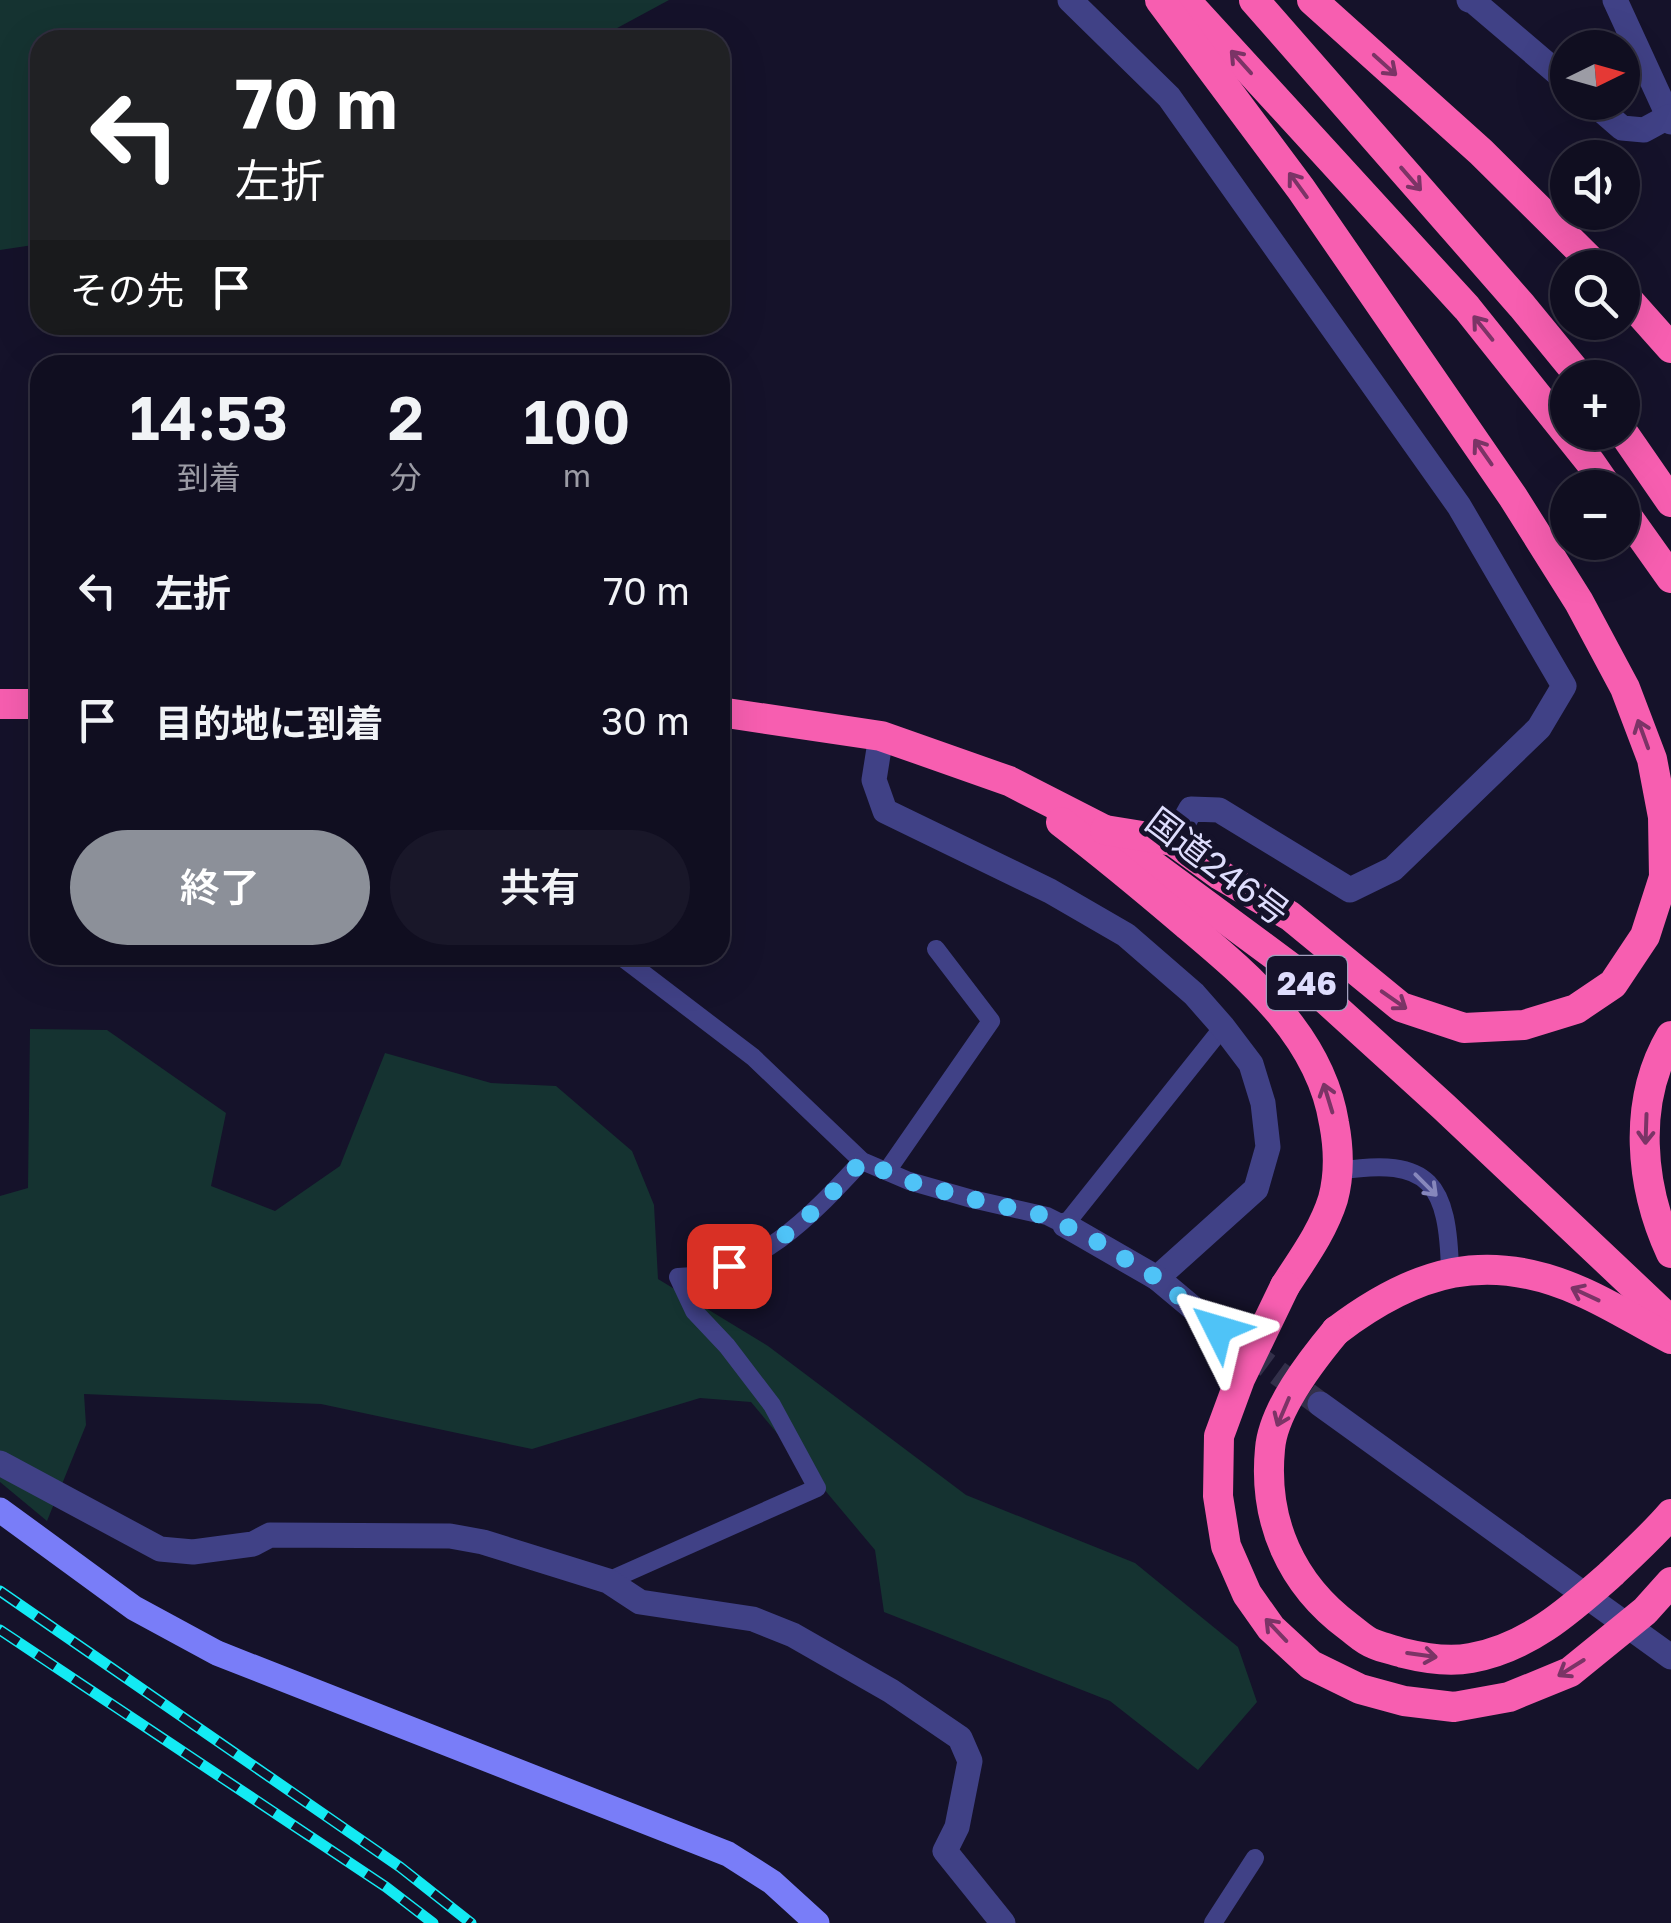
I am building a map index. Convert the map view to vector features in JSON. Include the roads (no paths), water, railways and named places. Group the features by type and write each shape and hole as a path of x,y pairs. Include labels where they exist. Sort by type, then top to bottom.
{"highway":[{"path":"1105,830 1173,841 1220,875 1290,916 1401,1007 1464,1028 1524,1025 1576,1008 1614,984 1645,936 1664,878 1663,816 1652,759 1626,688 1580,602 1514,497 1312,205 1160,0"},
{"path":"1185,0 1467,308 1596,470"},
{"path":"1254,0 1566,360"},
{"path":"1312,0 1481,152 1580,250"},
{"path":"1640,313 1671,348"},
{"path":"1635,450 1671,502"},
{"path":"1640,534 1671,578"},
{"path":"0,704 30,704"},
{"name":"国道246号","path":"730,713 882,736 1008,781 1105,830 1289,966 1671,1321"},
{"path":"1008,781 1128,874 1267,996 1301,1039 1320,1074 1332,1111 1338,1143 1332,1200 1317,1237 1285,1286 1240,1379 1219,1436 1218,1496 1226,1546 1247,1594 1271,1628 1311,1665 1360,1690 1454,1707 1510,1697 1570,1672 1645,1611 1671,1582"},
{"path":"1671,1036 1649,1090 1644,1134 1649,1186 1671,1253"},
{"path":"1671,1339 1581,1291 1532,1274 1494,1268 1450,1272 1408,1286 1368,1307 1336,1331 1316,1355 1285,1403 1270,1445 1269,1488 1276,1530 1297,1575 1328,1612 1370,1643 1420,1658 1470,1658 1526,1640 1568,1612 1671,1514"}],"street":[{"path":"1070,0 1169,97 1459,506 1564,686 1539,728 1393,869 1350,890 1219,810 1191,809 1173,841"},
{"path":"1469,0 1550,67"},
{"path":"1613,120 1622,128 1644,130 1670,120 1615,0"},
{"path":"882,736 874,780 885,811 1050,891 1126,935 1194,994 1251,1064 1263,1103 1268,1147 1256,1189 1157,1278"},
{"path":"1065,1225 1157,1278 1218,1329"},
{"path":"1320,1404 1671,1657"},
{"path":"0,1463 160,1548 194,1552 253,1544 270,1535 450,1536 484,1542 608,1581 640,1602 753,1619 793,1635 890,1691 960,1738 970,1762 956,1827 945,1851 1004,1923"},
{"path":"0,1510 134,1608 217,1653 728,1854 772,1882 817,1923"}],"lane":[{"path":"888,1171 991,1021 936,948"},
{"path":"632,965 753,1057 862,1161 908,1181 1046,1216 1065,1225 1223,1027"},
{"path":"608,1581 817,1488 772,1405 727,1346 694,1311 678,1277 706,1276 753,1257 784,1238 862,1161"},
{"path":"1338,1171 1372,1165 1398,1167 1431,1185 1442,1205 1449,1234 1450,1272"},
{"path":"1212,1923 1256,1858"}],"tunnel":[{"path":"1218,1329 1320,1404"}],"railway":[{"path":"0,1591 400,1867 471,1923"},
{"path":"0,1630 386,1887 433,1923"}]}
